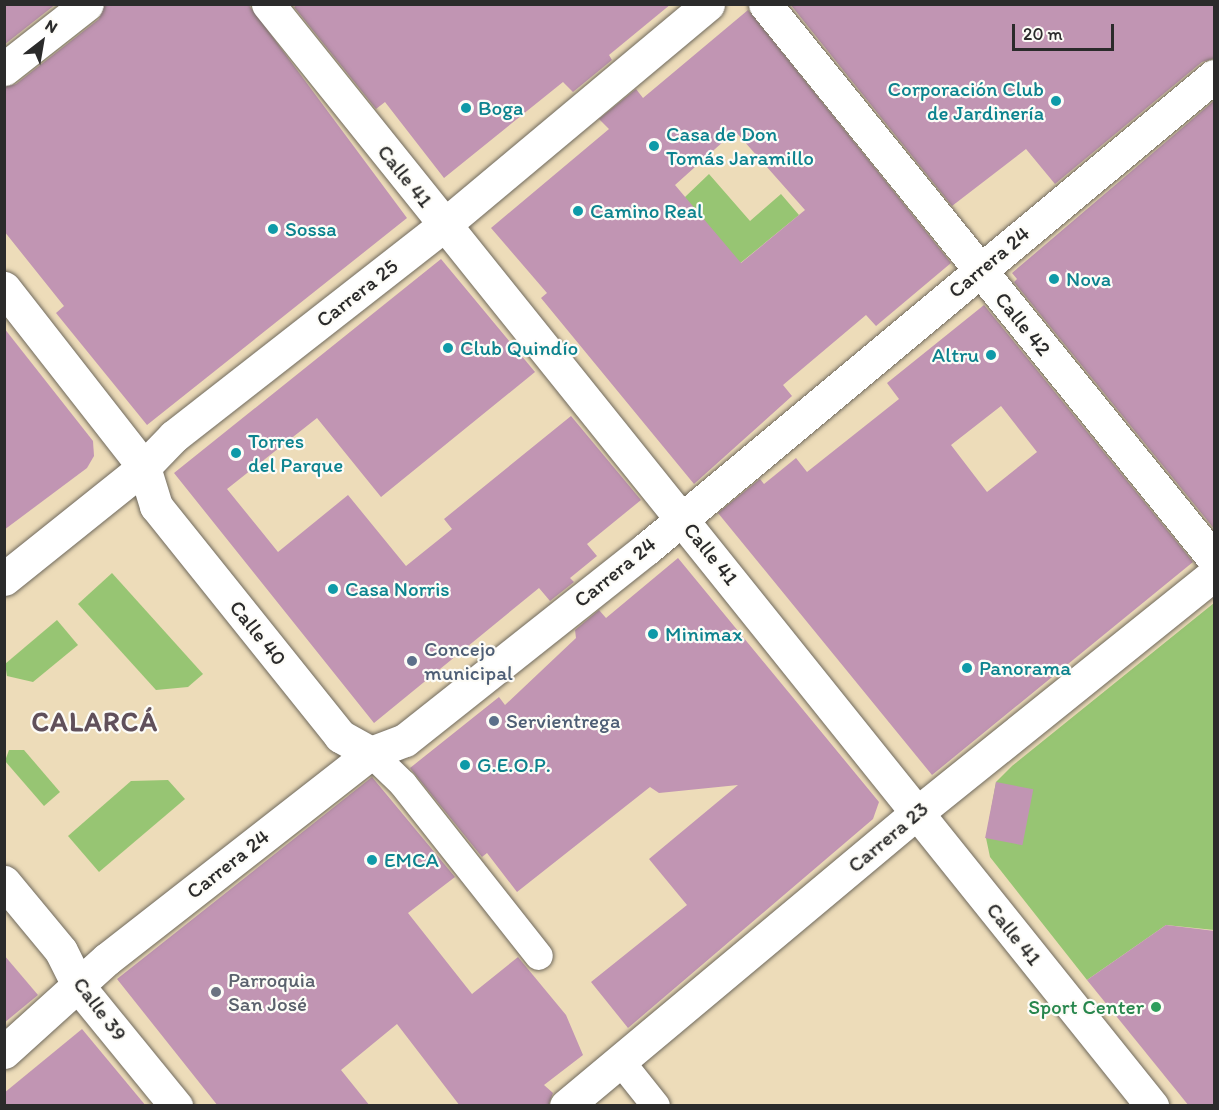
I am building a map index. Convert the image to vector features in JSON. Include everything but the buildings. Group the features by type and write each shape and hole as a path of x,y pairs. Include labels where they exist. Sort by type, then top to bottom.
{"street":[{"path":"4,69 87,4"},
{"name":"Calle 41","path":"268,4 444,225 683,518 1152,1106"},
{"name":"Carrera 25","path":"4,579 144,467 174,436 444,225 708,4"},
{"name":"Calle 42","path":"765,4 1215,559"},
{"name":"Carrera 24","path":"4,1052 79,987 107,959 371,753 405,740 683,518 1215,76"},
{"name":"Calle 40","path":"4,288 144,467 156,506 340,736 371,753 403,784 539,956"},
{"name":"Carrera 23","path":"566,1106 917,813 1215,574"},
{"name":"Calle 39","path":"4,882 61,951 79,987 176,1106"},
{"path":"621,1062 656,1106"}],"green space":[{"path":"709,174 750,221 781,194 799,215 705,292 685,197"},
{"path":"112,573 203,674 188,687 156,690 78,604"},
{"path":"1214,603 1214,930 1166,925 1087,980 990,857 986,838 996,782 1012,766"},
{"path":"57,620 78,645 33,682 7,676 5,664"},
{"path":"9,750 24,750 60,792 44,806 5,761"},
{"path":"168,780 185,799 99,872 68,836 131,781"}],"place":[{"name":"Corporación Club de Jardinería","path":"1056,101"},
{"name":"Boga","path":"466,108"},
{"name":"Casa de Don Tomás Jaramillo","path":"654,146"},
{"name":"Camino Real","path":"578,211"},
{"name":"Sossa","path":"273,229"},
{"name":"Nova","path":"1054,279"},
{"name":"Club Quindío","path":"448,348"},
{"name":"Altru","path":"991,355"},
{"name":"Torres del Parque","path":"236,453"},
{"name":"Casa Norris","path":"333,589"},
{"name":"Minimax","path":"653,634"},
{"name":"Concejo municipal","path":"412,661"},
{"name":"Panorama","path":"967,668"},
{"name":"Servientrega","path":"494,721"},
{"name":"G.E.O.P.","path":"465,765"},
{"name":"EMCA","path":"372,860"},
{"name":"Parroquia San José","path":"216,992"},
{"name":"Sport Center","path":"1156,1007"}],"district":[{"name":"CALARCÁ","path":"95,722"}]}
